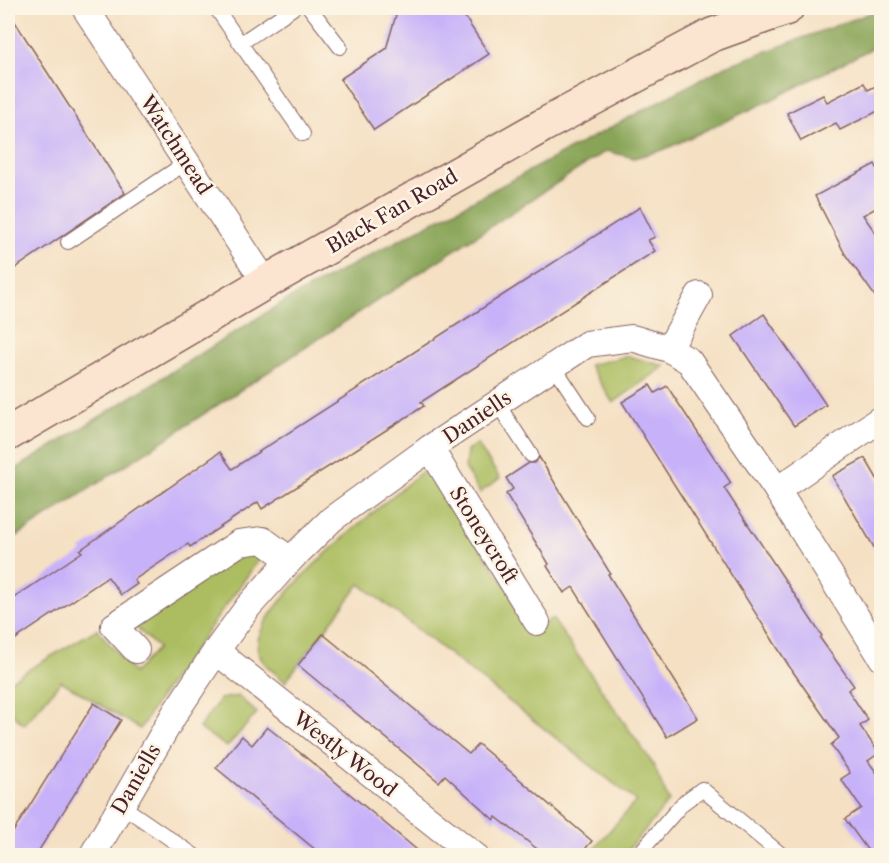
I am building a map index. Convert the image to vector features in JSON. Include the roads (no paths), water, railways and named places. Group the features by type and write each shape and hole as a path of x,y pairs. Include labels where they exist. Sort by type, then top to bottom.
{"main road":[{"name":"Black Fan Road","path":"8,434 266,283 542,126 712,35 787,8"}],"street":[{"name":"Watchmead","path":"85,8 266,283"},
{"path":"669,349 699,295"},
{"name":"Daniells","path":"92,855 175,713 216,651 248,607 290,560 332,519 430,448 588,344 632,338 669,349 689,361 777,490 882,658"},
{"path":"777,490 882,418"},
{"name":"Stoneycroft","path":"430,448 537,622"},
{"path":"136,650 114,626 239,543 263,540 290,560"},
{"name":"Westly Wood","path":"216,651 475,855"}],"lane":[{"path":"216,8 303,134"},
{"path":"240,42 293,8"},
{"path":"310,8 340,47"},
{"path":"68,242 186,162"},
{"path":"553,365 588,418"},
{"path":"497,403 531,455"},
{"path":"637,855 683,803 702,789 783,855"},
{"path":"121,805 195,855"}]}
